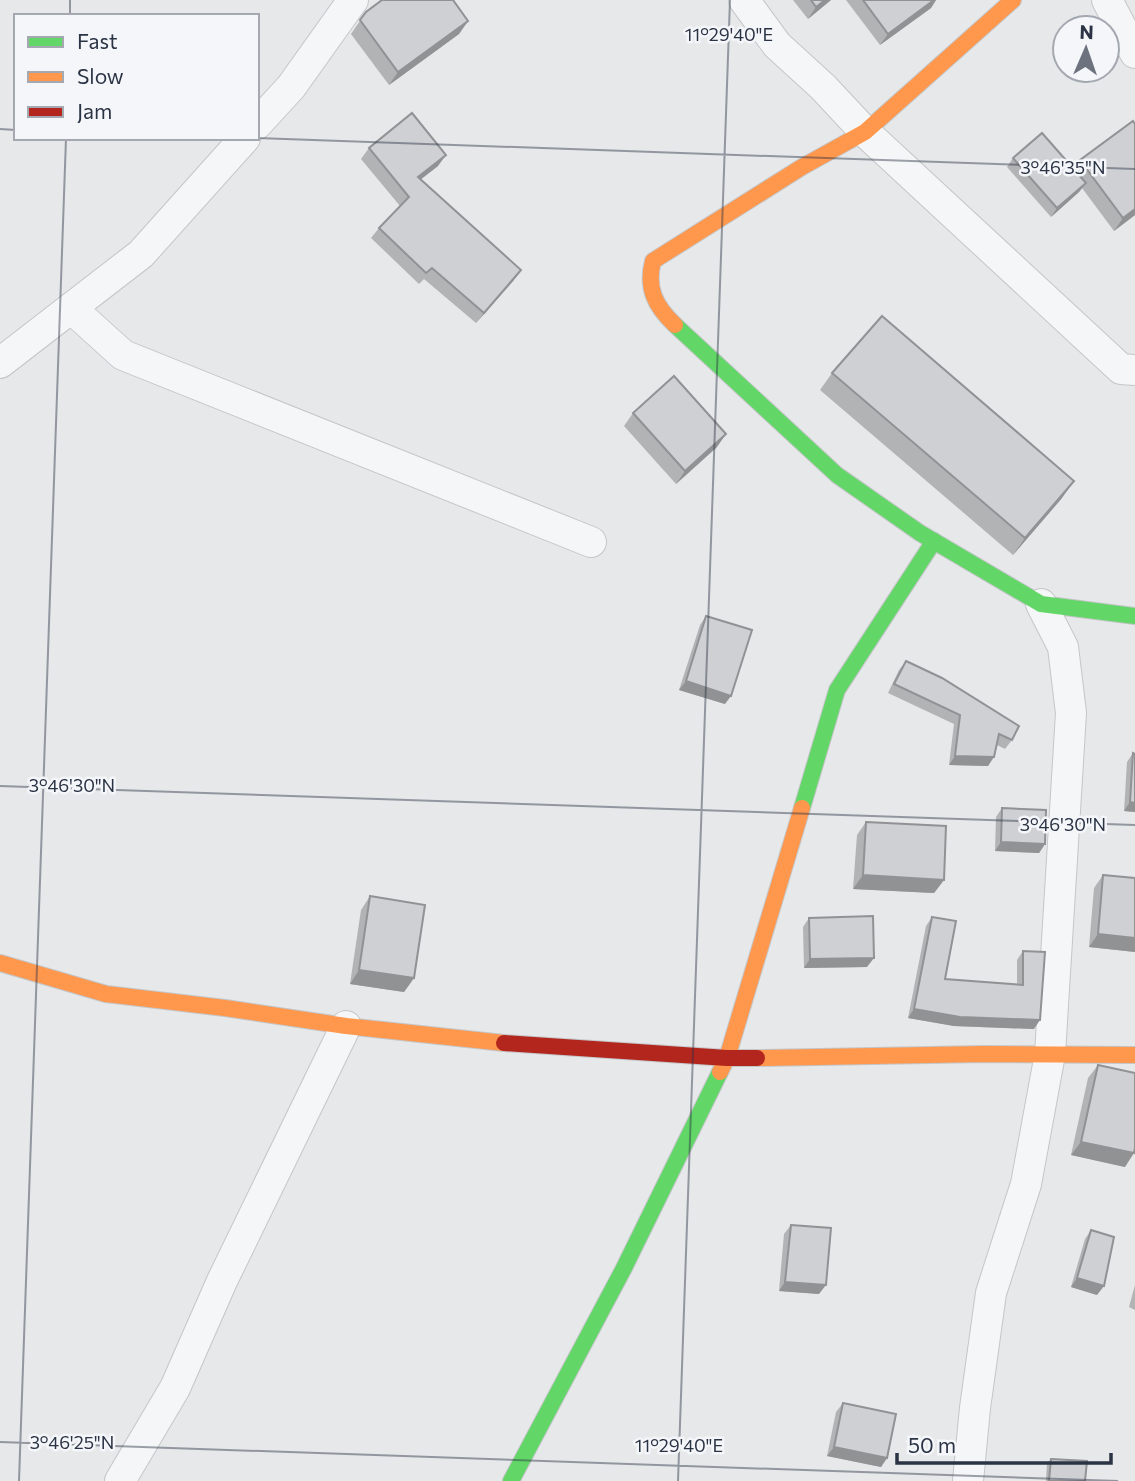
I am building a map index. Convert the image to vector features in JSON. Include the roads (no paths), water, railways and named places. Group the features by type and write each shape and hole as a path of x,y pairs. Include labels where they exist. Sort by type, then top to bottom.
{"street":[{"path":"259,122 291,87 353,0"},
{"path":"744,0 777,45 823,87 864,132 1121,369 1135,370"},
{"path":"1013,0 864,132 802,167 653,261 648,280 654,299 666,317 837,475 934,541 1041,604 1135,616"},
{"path":"1107,0 1135,53"},
{"path":"0,363 141,254 243,140"},
{"path":"71,308 123,355 591,542"},
{"path":"511,1481 624,1268 727,1058 838,690 934,541"},
{"path":"968,1481 991,1293 1026,1184 1050,1054 1071,713 1063,647 1041,604"},
{"path":"0,964 106,994 346,1026 509,1043 727,1058 1135,1055"},
{"path":"120,1481 174,1388 222,1281 346,1026"}]}
